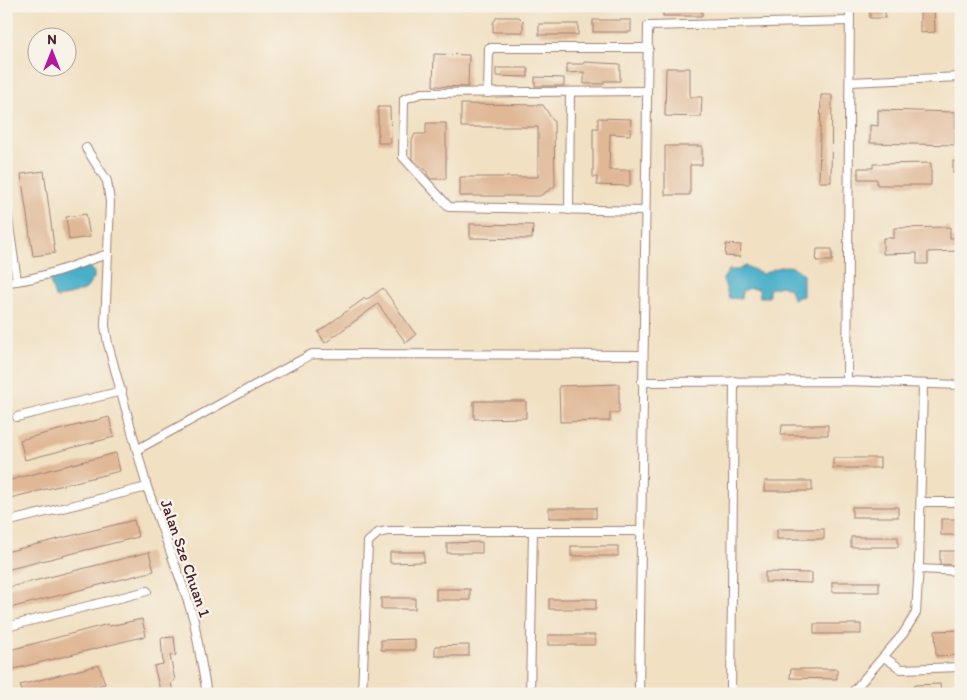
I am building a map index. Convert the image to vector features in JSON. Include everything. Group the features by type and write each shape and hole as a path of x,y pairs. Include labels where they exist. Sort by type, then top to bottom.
{"street":[{"path":"847,381 850,6"},
{"path":"639,694 648,26 850,22"},
{"path":"488,93 489,48 649,48"},
{"path":"850,82 961,77"},
{"path":"645,211 449,208 403,157 404,99 422,93 647,91"},
{"path":"569,210 570,92"},
{"path":"86,148 107,181 110,202 105,326 108,344 147,487"},
{"path":"6,204 17,281"},
{"path":"6,282 43,275 108,254"},
{"path":"138,449 312,354 643,355"},
{"path":"731,694 734,381"},
{"path":"642,382 847,381 961,385"},
{"path":"851,694 910,625 916,613 919,569 923,384"},
{"path":"17,417 122,391"},
{"name":"Jalan Sze Chuan 1","path":"6,522 147,487 190,607 207,694"},
{"path":"921,502 961,502"},
{"path":"362,694 368,542 378,533 387,531 641,531"},
{"path":"530,694 533,531"},
{"path":"919,569 961,571"},
{"path":"6,627 147,591"},
{"path":"884,657 901,668 961,667"}],"water":[{"path":"746,266 763,274 784,266 798,270 803,275 803,296 793,299 790,289 782,286 769,289 769,297 760,297 759,289 751,288 742,291 741,299 729,298 723,279 729,270 738,270"},
{"path":"90,267 94,273 94,278 86,289 58,298 55,297 49,278"}],"building":[{"path":"663,6 702,6 702,16 663,16"},
{"path":"870,6 885,6 885,18 870,18"},
{"path":"920,6 934,6 935,32 920,33"},
{"path":"497,17 519,17 523,21 523,32 493,32 493,23"},
{"path":"593,20 631,20 631,32 593,32"},
{"path":"539,24 578,24 578,35 539,35"},
{"path":"434,54 469,55 468,87 433,86"},
{"path":"584,62 620,64 620,81 604,81 604,84 584,84 584,72 567,73 567,64 584,64"},
{"path":"496,68 528,68 528,77 496,76"},
{"path":"666,68 690,68 690,97 702,97 701,117 665,116"},
{"path":"535,77 564,78 564,86 535,86"},
{"path":"821,95 832,95 831,182 819,182"},
{"path":"461,104 543,105 554,122 555,186 540,196 460,196 460,177 538,177 538,127 461,127"},
{"path":"378,107 390,107 391,143 378,143"},
{"path":"878,110 956,112 955,145 870,143 870,125 878,126"},
{"path":"598,118 631,119 630,135 610,134 609,170 630,170 630,186 597,185 597,177 593,177 593,128 598,128"},
{"path":"426,123 446,123 446,179 431,179 427,171 412,159 412,140 415,134 426,134"},
{"path":"665,146 702,146 702,165 690,165 690,195 665,195"},
{"path":"953,161 961,161 961,173 953,173"},
{"path":"931,163 931,185 877,185 877,179 858,179 858,168 873,168 873,164"},
{"path":"44,171 55,253 33,256 21,174"},
{"path":"86,214 90,237 69,240 66,217"},
{"path":"470,224 533,225 532,239 470,238"},
{"path":"950,227 950,238 961,238 961,251 928,252 928,264 917,264 917,253 883,254 883,238 894,238 894,228"},
{"path":"726,244 741,245 740,257 725,256"},
{"path":"817,249 832,249 832,261 816,261"},
{"path":"383,288 416,335 406,343 378,304 325,343 318,332 365,298 366,300"},
{"path":"619,384 619,413 610,413 610,421 560,422 559,386"},
{"path":"474,401 526,401 526,418 474,419"},
{"path":"109,417 114,437 25,460 20,440"},
{"path":"782,425 828,425 828,435 781,435"},
{"path":"116,453 120,471 6,499 6,481"},
{"path":"833,458 880,458 880,468 833,468"},
{"path":"765,481 812,481 812,491 765,491"},
{"path":"852,507 898,507 898,517 852,517"},
{"path":"549,508 596,508 596,518 549,518"},
{"path":"941,519 961,519 961,535 941,535"},
{"path":"134,520 138,537 6,570 6,552"},
{"path":"777,529 824,529 824,539 777,539"},
{"path":"851,537 898,537 898,547 851,547"},
{"path":"482,542 482,553 447,553 447,543"},
{"path":"571,546 618,546 618,556 571,556"},
{"path":"940,551 961,551 961,565 940,564"},
{"path":"149,552 154,571 6,609 6,588"},
{"path":"390,552 424,552 424,562 390,563"},
{"path":"765,572 812,573 812,583 765,582"},
{"path":"832,582 879,582 879,592 832,592"},
{"path":"436,589 470,589 470,600 436,600"},
{"path":"381,598 415,598 415,609 381,609"},
{"path":"549,599 596,599 596,609 549,609"},
{"path":"142,619 146,636 10,670 6,651 108,624 109,626"},
{"path":"814,624 861,624 861,634 814,634"},
{"path":"961,630 961,655 936,656 935,631"},
{"path":"548,635 595,635 595,645 548,645"},
{"path":"174,637 176,655 170,656 175,680 171,683 174,694 161,694 154,666 163,664 161,638"},
{"path":"415,639 415,650 381,650 381,640"},
{"path":"469,645 469,656 435,656 435,646"},
{"path":"99,665 105,684 68,694 23,694 20,685"},
{"path":"791,669 837,669 837,679 790,678"},
{"path":"940,684 941,694 915,694 914,685"}]}
